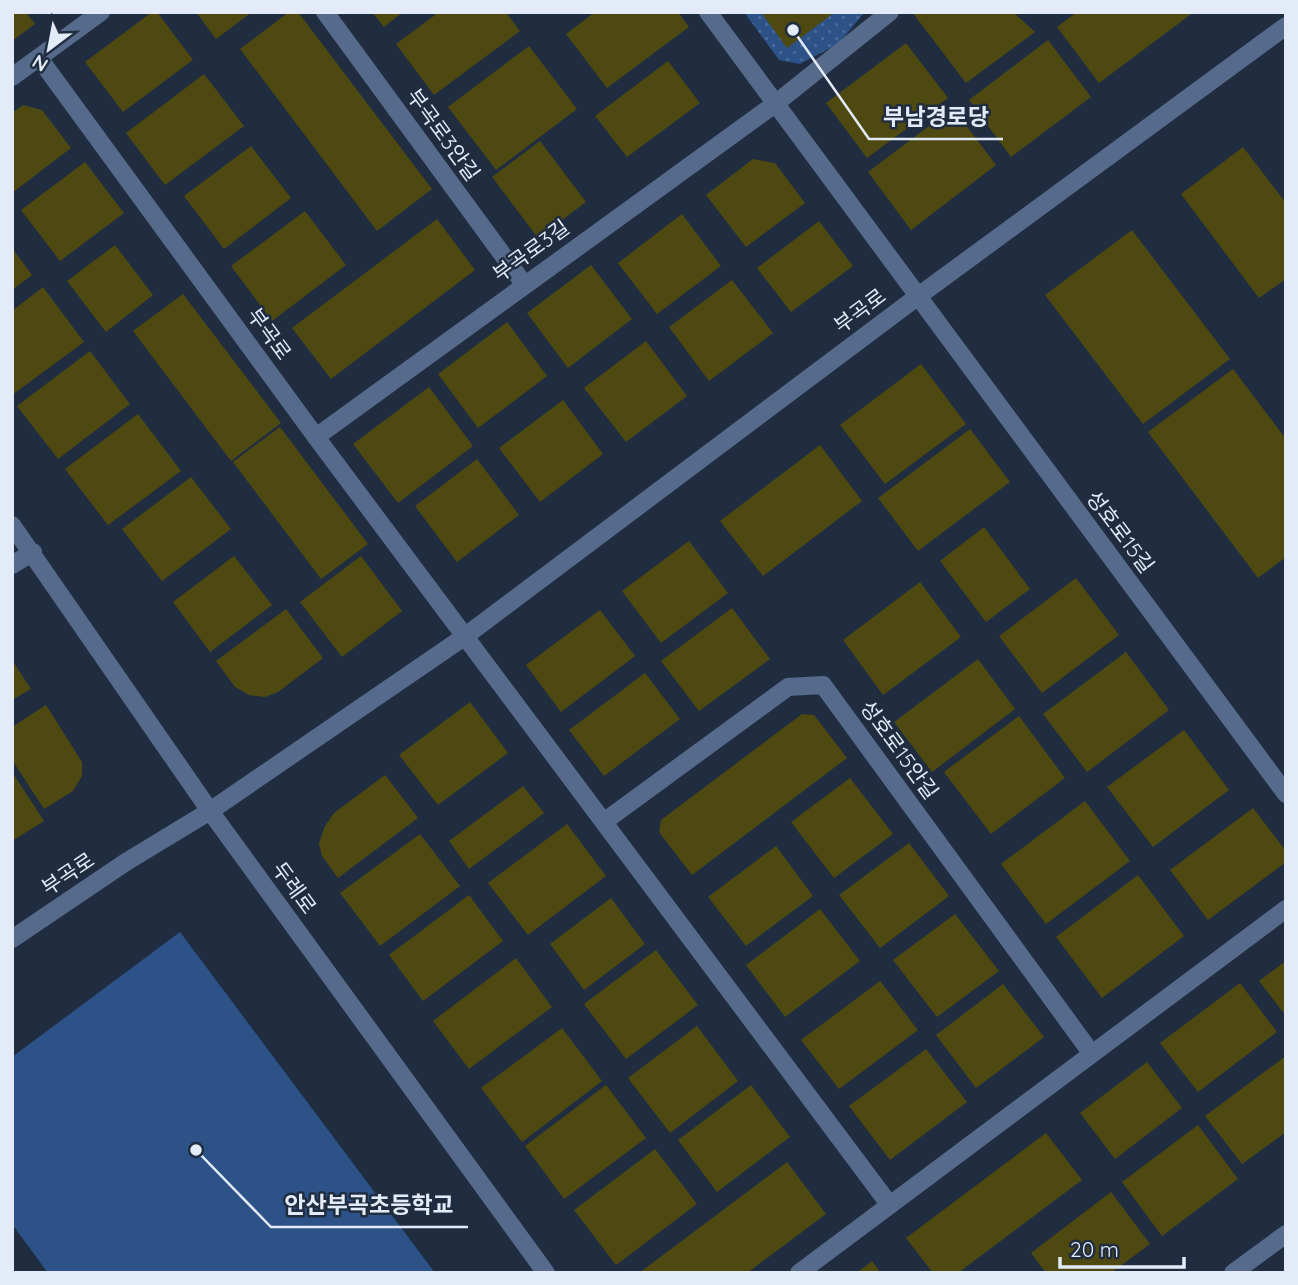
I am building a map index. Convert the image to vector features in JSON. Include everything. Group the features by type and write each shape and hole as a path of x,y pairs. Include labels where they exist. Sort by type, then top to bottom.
{"street":[{"path":"12,77 101,12"},
{"name":"부곡로3안길","path":"325,12 524,284"},
{"path":"708,12 917,297"},
{"name":"부곡로3길","path":"316,437 775,104 890,12"},
{"name":"부곡로","path":"12,939 126,862 210,811 464,636 917,297 1286,26"},
{"name":"부곡로","path":"39,58 464,636"},
{"name":"성호로15길","path":"917,297 1286,794"},
{"name":"두레로","path":"12,525 210,811 546,1273"},
{"path":"12,565 33,552"},
{"path":"464,636 890,1204"},
{"name":"성호로15안길","path":"605,821 788,687 823,685 1092,1054"},
{"path":"799,1273 1286,909"},
{"path":"1233,1273 1286,1234"}],"shaded area":[{"path":"744,12 865,12 838,44 800,64 779,60"},
{"path":"180,932 435,1273 48,1273 12,1224 12,1057"}],"building":[{"path":"12,12 26,12 35,24 12,41"},
{"path":"152,12 157,12 193,60 123,112 85,62"},
{"path":"196,12 252,12 216,39"},
{"path":"289,12 298,12 432,189 377,231 240,49"},
{"path":"372,12 403,12 384,27"},
{"path":"439,12 506,12 520,31 434,95 396,44"},
{"path":"595,12 678,12 689,27 607,88 566,34"},
{"path":"761,12 835,12 787,48"},
{"path":"912,12 1013,12 1035,32 966,83"},
{"path":"1077,12 1194,12 1099,83 1057,27"},
{"path":"1048,40 1091,97 1011,157 969,100"},
{"path":"906,43 948,98 867,158 826,103"},
{"path":"529,46 577,109 496,170 448,107"},
{"path":"668,61 700,103 627,157 595,116"},
{"path":"204,74 244,126 165,185 126,133"},
{"path":"23,105 42,110 71,148 12,193 12,113"},
{"path":"953,108 996,165 911,230 868,172"},
{"path":"540,141 586,202 538,238 492,177"},
{"path":"251,146 291,198 224,249 184,196"},
{"path":"1243,147 1286,203 1286,279 1259,298 1181,194"},
{"path":"753,159 775,163 805,203 746,247 706,195"},
{"path":"85,162 124,213 60,261 21,210"},
{"path":"305,211 346,265 272,321 231,266"},
{"path":"682,214 721,266 657,314 618,263"},
{"path":"437,219 475,270 331,379 292,328"},
{"path":"819,221 853,266 791,312 757,268"},
{"path":"1132,230 1230,359 1143,424 1045,295"},
{"path":"115,245 153,295 106,332 67,281"},
{"path":"12,248 32,275 12,290"},
{"path":"591,265 632,319 568,368 527,313"},
{"path":"732,280 773,333 709,381 669,327"},
{"path":"43,287 84,342 12,395 12,311"},
{"path":"183,294 281,423 231,461 133,331"},
{"path":"507,322 547,376 478,428 438,374"},
{"path":"646,341 687,396 626,442 584,388"},
{"path":"90,351 130,404 58,459 17,406"},
{"path":"921,364 966,424 885,484 840,425"},
{"path":"1233,369 1286,439 1286,557 1258,578 1148,432"},
{"path":"429,387 473,446 398,503 353,444"},
{"path":"563,400 603,454 540,502 499,448"},
{"path":"138,414 181,471 108,525 65,469"},
{"path":"280,427 368,544 321,579 233,462"},
{"path":"970,429 1010,482 918,551 878,498"},
{"path":"820,445 862,501 763,576 720,521"},
{"path":"477,459 519,515 457,562 415,506"},
{"path":"191,477 231,529 162,581 122,529"},
{"path":"984,527 1030,589 986,622 940,561"},
{"path":"689,541 728,593 661,643 622,591"},
{"path":"234,556 272,605 210,652 173,602"},
{"path":"361,556 402,611 342,657 300,602"},
{"path":"1076,578 1119,635 1042,693 999,636"},
{"path":"920,582 961,637 883,695 843,640"},
{"path":"732,608 770,659 699,711 661,661"},
{"path":"286,609 323,658 278,692 265,697 249,695 235,687 216,661"},
{"path":"600,610 635,656 561,712 526,665"},
{"path":"1126,652 1169,710 1087,772 1043,714"},
{"path":"978,659 1015,709 932,772 894,722"},
{"path":"12,660 31,689 12,700"},
{"path":"645,673 680,719 604,776 569,730"},
{"path":"470,702 508,753 438,805 399,755"},
{"path":"46,705 82,762 82,776 73,791 44,809 12,760 12,727"},
{"path":"802,714 814,715 847,758 692,875 659,832 661,820"},
{"path":"1019,716 1065,778 991,834 944,772"},
{"path":"1184,730 1229,790 1153,847 1107,787"},
{"path":"12,772 44,821 12,841"},
{"path":"385,775 418,818 338,878 322,856 319,843 325,826 334,813"},
{"path":"850,778 893,834 834,878 791,822"},
{"path":"523,786 544,813 469,869 449,841"},
{"path":"1085,801 1130,861 1046,924 1001,864"},
{"path":"1253,808 1286,851 1286,862 1208,920 1170,870"},
{"path":"567,824 606,876 528,935 488,883"},
{"path":"420,834 460,886 380,946 340,893"},
{"path":"909,843 949,896 880,948 839,895"},
{"path":"776,846 813,896 746,946 708,897"},
{"path":"1138,875 1184,936 1102,998 1056,937"},
{"path":"469,895 503,941 423,1001 389,955"},
{"path":"611,898 645,944 584,990 550,944"},
{"path":"820,909 860,961 785,1017 746,965"},
{"path":"955,914 999,971 937,1017 893,960"},
{"path":"656,950 698,1005 626,1059 584,1004"},
{"path":"516,958 552,1007 469,1069 433,1021"},
{"path":"1286,961 1286,1016 1259,981"},
{"path":"880,981 918,1030 839,1089 801,1040"},
{"path":"1240,983 1277,1032 1198,1092 1160,1043"},
{"path":"1003,984 1044,1037 976,1088 936,1035"},
{"path":"697,1026 738,1081 670,1133 628,1078"},
{"path":"562,1028 602,1081 522,1142 481,1088"},
{"path":"926,1049 967,1102 890,1160 849,1106"},
{"path":"1286,1056 1286,1132 1242,1164 1205,1116"},
{"path":"1147,1062 1182,1108 1115,1159 1080,1113"},
{"path":"606,1085 646,1138 564,1199 525,1146"},
{"path":"751,1085 790,1137 717,1192 678,1140"},
{"path":"1198,1125 1238,1179 1162,1236 1122,1182"},
{"path":"1046,1133 1082,1180 958,1273 933,1273 906,1238"},
{"path":"655,1149 697,1204 616,1265 574,1210"},
{"path":"787,1162 826,1214 747,1273 639,1273"},
{"path":"1111,1192 1150,1244 1111,1273 1046,1273 1031,1253"},
{"path":"872,1261 881,1273 857,1273"}],"place":[{"name":"부남경로당","path":"793,30"},
{"name":"안산부곡초등학교","path":"196,1150"}]}
